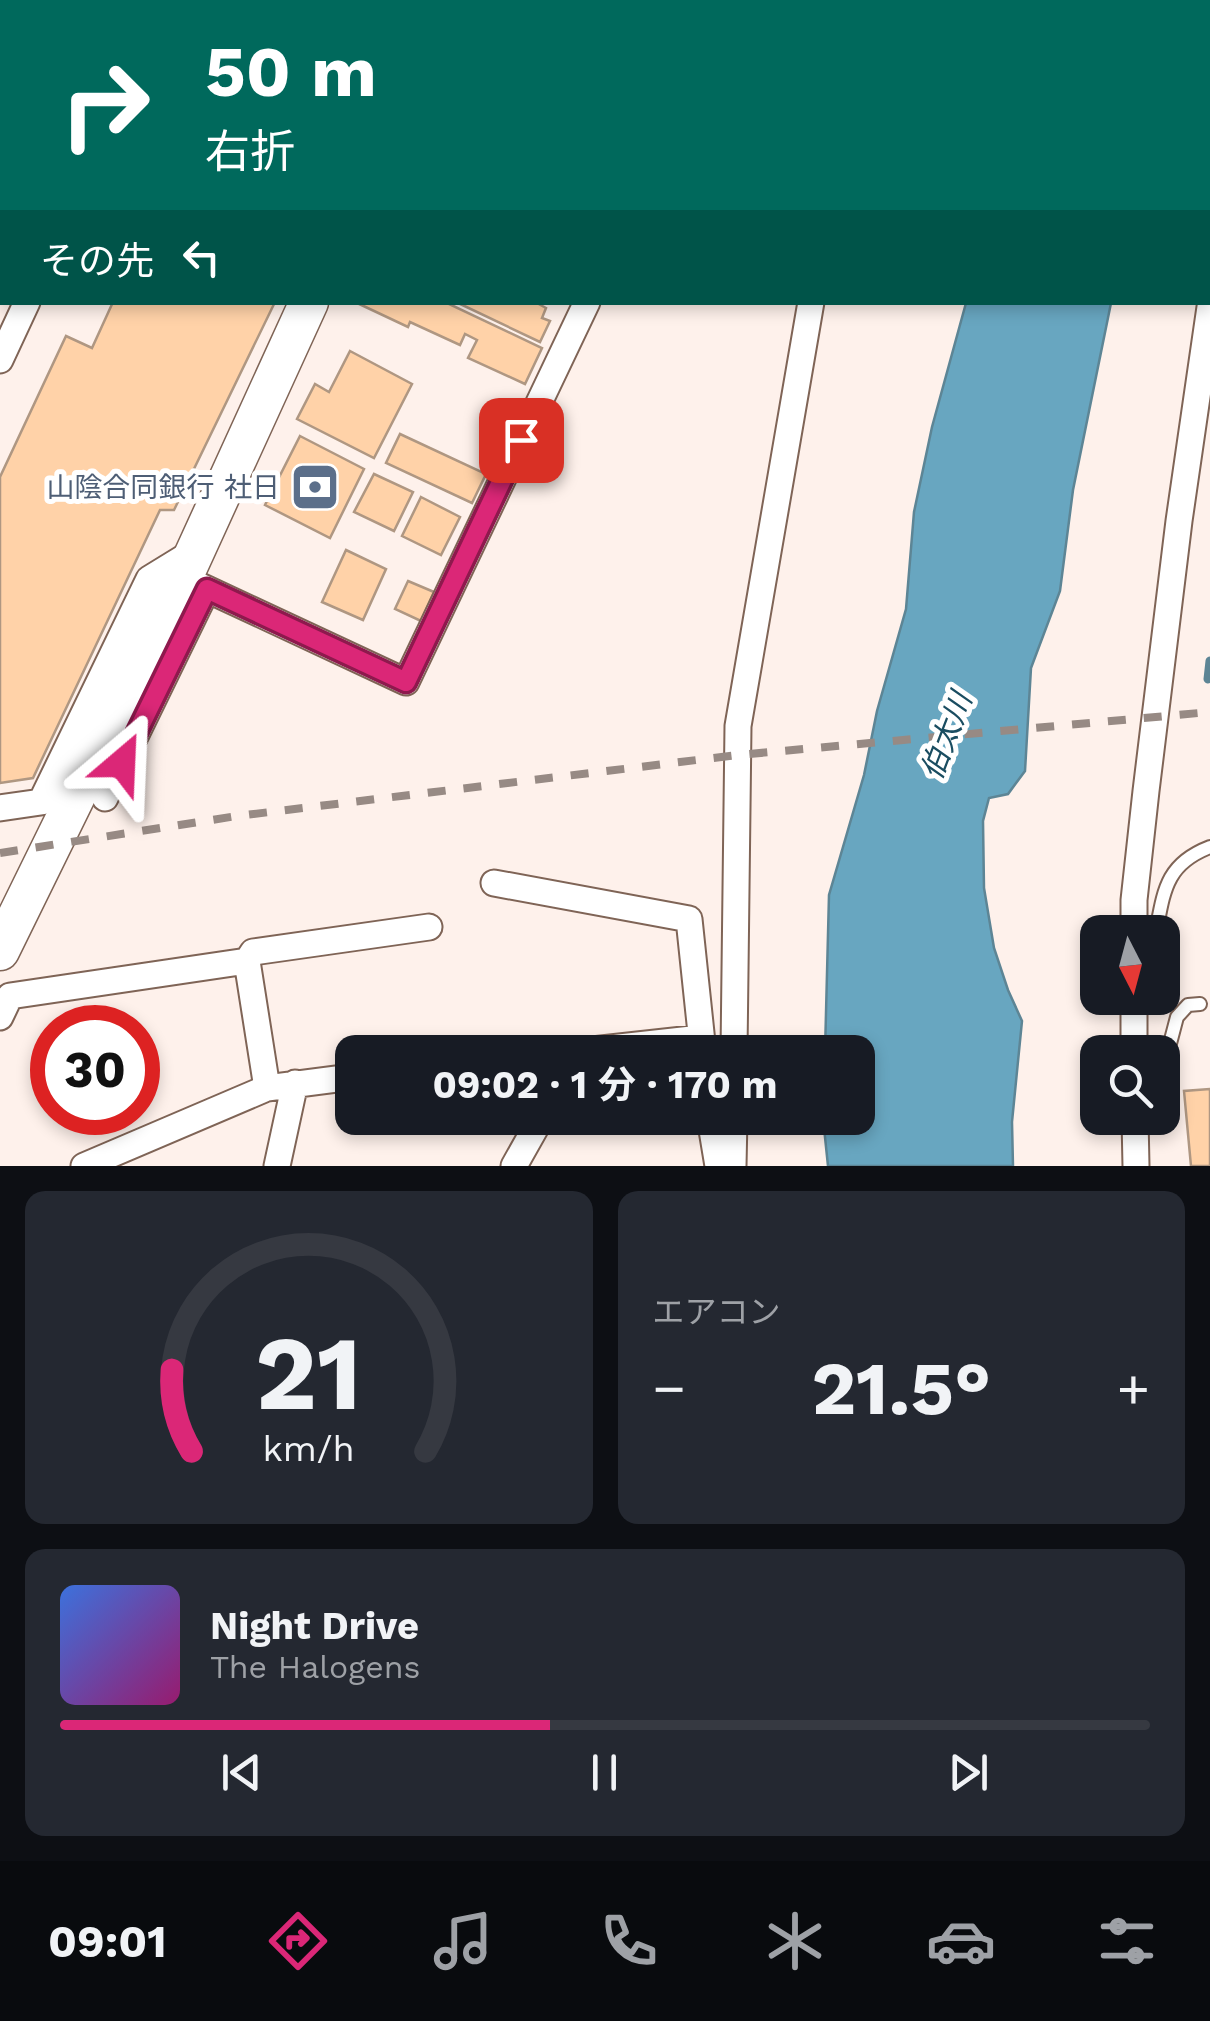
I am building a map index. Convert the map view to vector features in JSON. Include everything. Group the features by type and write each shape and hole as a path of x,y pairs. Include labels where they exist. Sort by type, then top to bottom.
{"main road":[{"path":"0,951 195,573 308,305"}],"street":[{"path":"0,360 27,305"},
{"path":"0,808 41,802 149,580 195,573 406,682 586,305"},
{"path":"734,1035 738,726 810,305"},
{"path":"1134,915 1178,522 1210,308"},
{"path":"105,798 195,573"},
{"path":"494,883 689,918 701,1035"},
{"path":"0,1017 10,996 246,960 253,952 429,927"},
{"path":"246,960 267,1088"},
{"path":"84,1166 267,1088 335,1079"},
{"path":"278,1166 294,1084"},
{"path":"514,1166 531,1135"},
{"path":"713,1135 718,1166"},
{"path":"733,1166 734,1135"},
{"path":"1136,1166 1140,1135"}],"lane":[{"path":"1159,915 1174,870 1184,859 1210,847"},
{"path":"1172,1035 1177,1017 1188,1005 1200,1004"}],"water":[{"name":"伯太川","path":"965,305 1111,305 1073,490 1060,591 1031,668 1025,771 1008,794 989,798 983,821 984,888 994,948 1022,1021 1012,1122 1013,1166 828,1166 825,1135 875,1135 875,1035 825,1035 829,895 906,609 914,512 932,427"}],"building":[{"path":"112,305 274,305 174,510 160,510 33,778 0,783 0,477 66,336 92,348"},
{"path":"361,305 451,305 542,348 525,384 468,358 477,340 465,334 460,345 410,322 408,327"},
{"path":"462,305 540,305 546,308 542,318 550,321 540,342"},
{"path":"350,351 412,384 374,458 297,419 315,384 329,392"},
{"path":"400,434 486,474 472,503 386,463"},
{"name":"山陰合同銀行 社日","path":"300,436 364,469 330,538 265,505"},
{"path":"374,474 413,492 394,531 354,512"},
{"path":"421,497 460,517 441,555 402,536"},
{"path":"346,550 386,569 363,620 322,602"},
{"path":"408,581 434,592 421,621 395,609"},
{"path":"1210,1089 1210,1166 1191,1166 1184,1091"}],"waterway":[{"path":"1208,679 1210,661"}],"railway":[{"path":"0,853 237,816 738,755 1210,712"}],"place":[{"name":"山陰合同銀行 社日","path":"315,487"}],"route":[{"path":"122,763 207,589 406,682 521,440"}]}
